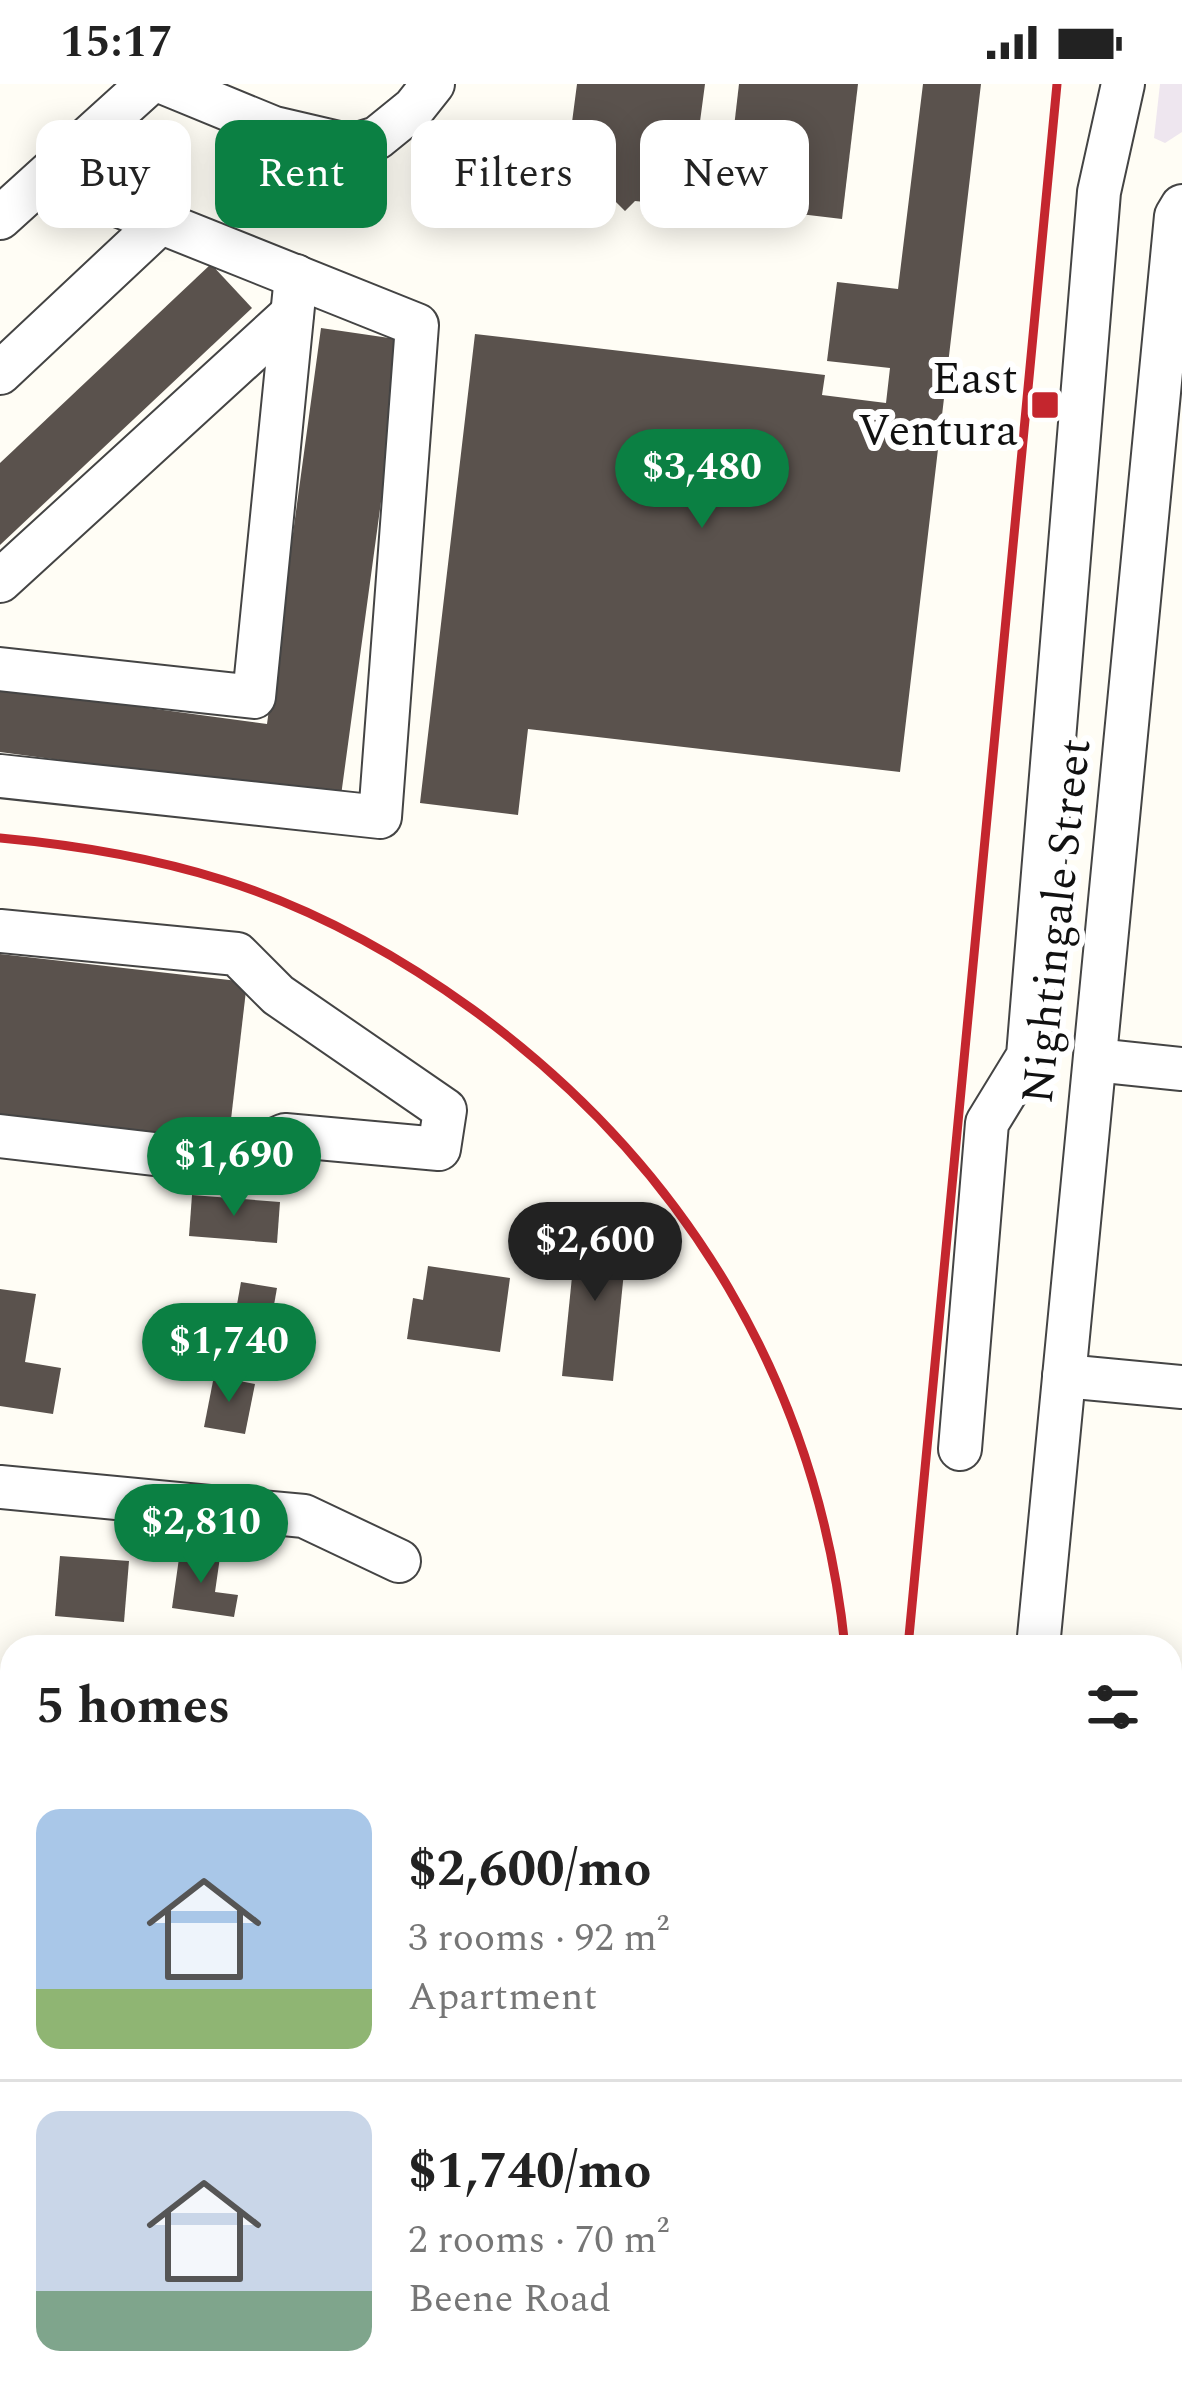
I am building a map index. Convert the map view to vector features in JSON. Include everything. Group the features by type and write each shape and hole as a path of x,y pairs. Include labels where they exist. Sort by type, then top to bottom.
{"street":[{"path":"109,120 148,84"},
{"path":"167,84 274,128 351,146 377,138 414,108 433,84"},
{"path":"960,1449 988,1124 1028,1056 1099,192 1124,84"},
{"path":"0,218 36,186"},
{"name":"Nightingale Street","path":"1039,1635 1095,1060 1169,433 1176,217 1182,206"},
{"path":"0,373 154,228"},
{"path":"0,776 380,817 417,325 294,295 171,228"},
{"path":"0,581 294,295"},
{"path":"0,669 254,697 294,295"},
{"path":"0,931 237,955 278,995 445,1111 440,1149 285,1135 223,1162 0,1136"},
{"path":"1095,1060 1182,1070"},
{"path":"1064,1376 1182,1387"},
{"path":"0,1487 304,1516 398,1562"}],"shaded area":[{"path":"1160,84 1182,84 1182,132 1165,143 1154,138"}],"building":[{"path":"577,84 705,84 700,120 640,120 640,202 625,211 616,202 616,120 572,120"},
{"path":"739,84 858,84 842,219 809,215 809,120 735,120"},
{"path":"923,84 981,84 900,772 528,729 518,815 420,803 475,334 825,375 822,395 886,403 890,368 827,361 837,282 898,289"},
{"path":"211,264 252,308 0,545 0,463"},
{"path":"321,328 403,340 340,803 267,788 0,752 0,688 267,724"},
{"path":"0,954 247,982 228,1145 0,1120"},
{"path":"192,1195 280,1202 277,1243 189,1236"},
{"path":"577,1227 628,1232 613,1381 562,1376"},
{"path":"428,1266 510,1278 500,1352 407,1339 413,1298 423,1300"},
{"path":"241,1282 277,1288 264,1361 228,1355"},
{"path":"0,1289 36,1294 25,1362 61,1368 53,1414 0,1406"},
{"path":"214,1376 255,1384 245,1434 204,1427"},
{"path":"180,1551 220,1557 215,1592 238,1595 234,1617 172,1608"},
{"path":"60,1556 129,1561 124,1622 55,1616"}],"railway":[{"path":"909,1635 1057,84"},
{"path":"0,838 85,848 168,865 289,904 414,970 548,1070 616,1137 677,1210 728,1288 771,1370 805,1458 830,1550 843,1635"}],"place":[{"name":"East Ventura","path":"1045,405"}]}
